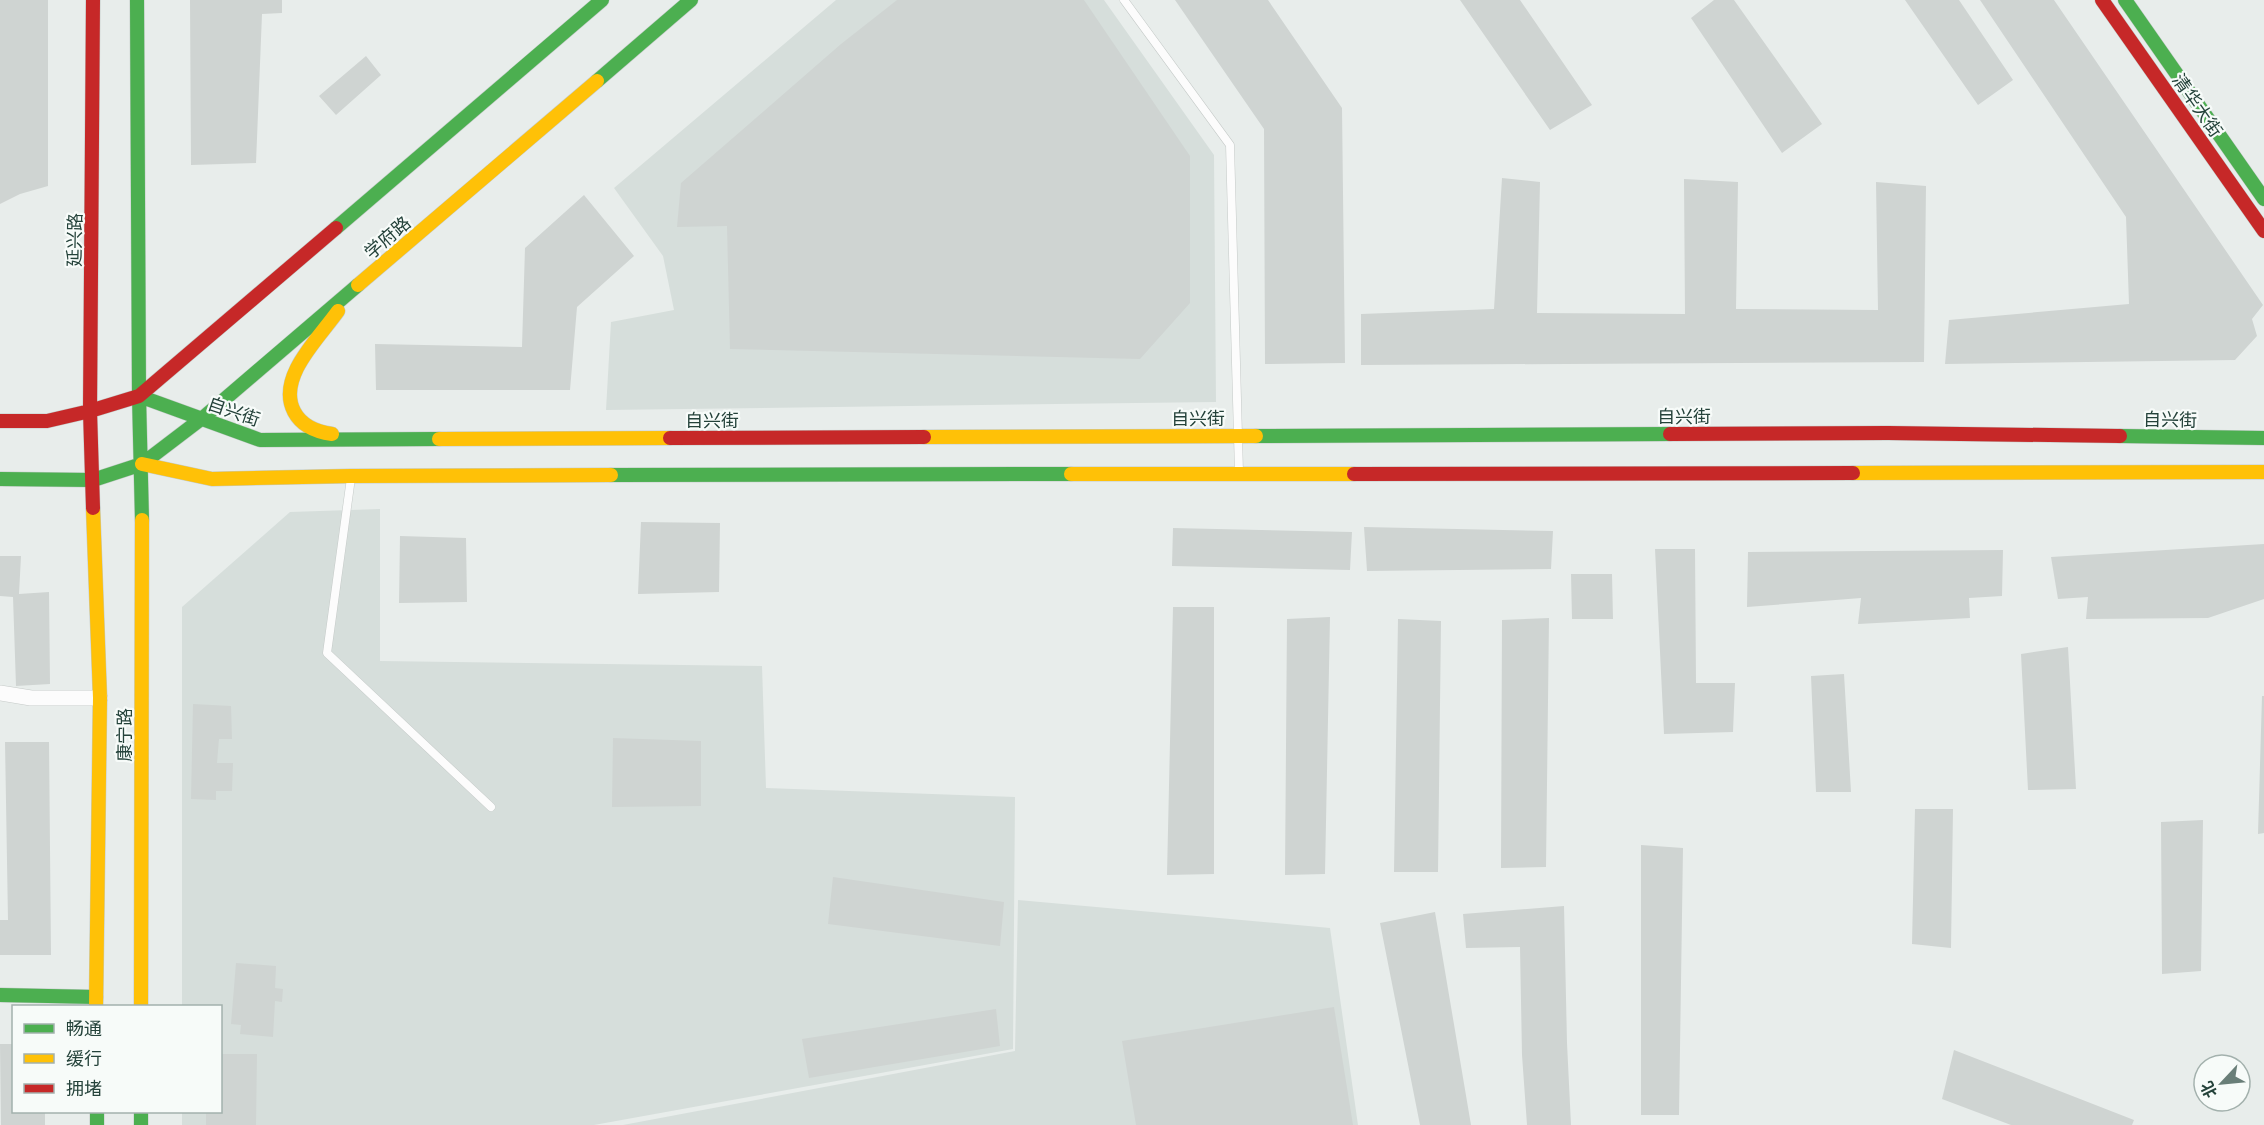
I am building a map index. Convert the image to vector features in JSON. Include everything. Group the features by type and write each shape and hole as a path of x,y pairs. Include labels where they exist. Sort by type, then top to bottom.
{"main road":[{"path":"137,0 139,396 142,464 212,479 351,476 2264,472"},
{"path":"0,421 47,421 139,396 602,0"},
{"name":"学府路","path":"0,479 93,480 142,464 201,419 692,0"},
{"name":"清华大街","path":"2102,0 2264,231"},
{"name":"清华大街","path":"2125,0 2264,199"},
{"name":"延兴路","path":"93,480 90,411 94,2"},
{"path":"351,291 297,368 289,396 296,418 318,432 360,439"},
{"name":"自兴街","path":"139,396 260,440 1888,433 2264,438"},
{"name":"康宁路","path":"141,1005 142,464"},
{"name":"康宁路","path":"93,480 100,698 96,1002"},
{"path":"0,995 96,1002"}],"street":[{"path":"0,693 31,698 100,698"}],"lane":[{"path":"1124,0 1230,145 1239,473"},
{"path":"351,476 327,653 492,807"}],"shaded area":[{"path":"836,0 1104,0 1214,155 1216,402 606,410 611,322 674,310 663,256 614,188"},
{"path":"380,509 380,661 762,666 766,788 1015,797 1013,1049 594,1125 182,1125 182,1113 222,1113 222,1005 182,1005 182,607 290,512"},
{"path":"1018,900 1330,928 1358,1125 623,1125 1015,1051"}],"building":[{"path":"0,0 48,0 48,186 20,194 0,204"},
{"path":"190,0 282,0 282,13 262,14 256,163 191,165"},
{"path":"897,0 1084,0 1190,156 1190,303 1140,359 730,349 727,226 677,227 681,183 841,44"},
{"path":"1175,0 1268,0 1342,108 1345,363 1265,364 1264,129"},
{"path":"1460,0 1520,0 1592,105 1550,130"},
{"path":"1714,0 1734,0 1822,124 1782,153 1691,18"},
{"path":"1905,0 1959,0 2013,80 1978,105"},
{"path":"1980,0 2054,0 2263,305 2252,319 2257,336 2235,360 1945,364 1949,320 2129,304 2126,217"},
{"path":"366,56 381,75 336,115 319,96"},
{"path":"1502,178 1540,182 1537,313 1685,314 1684,179 1738,182 1736,309 1878,310 1876,182 1926,186 1924,362 1361,365 1361,314 1494,309"},
{"path":"584,195 634,256 577,307 570,390 376,390 375,344 522,347 525,248"},
{"path":"641,522 720,523 719,592 638,594"},
{"path":"1364,527 1553,531 1551,569 1367,571"},
{"path":"1173,528 1352,532 1350,570 1172,566"},
{"path":"400,536 466,538 467,602 399,603"},
{"path":"2264,544 2264,599 2208,618 2086,619 2088,597 2058,599 2051,557"},
{"path":"1655,549 1695,549 1696,683 1735,683 1733,732 1664,734"},
{"path":"2003,550 2002,596 1969,598 1970,618 1858,624 1861,598 1747,607 1748,552"},
{"path":"0,556 21,556 19,594 49,592 50,684 16,686 13,597 0,596"},
{"path":"1571,574 1612,574 1613,619 1572,619"},
{"path":"1173,607 1214,607 1214,874 1167,875"},
{"path":"1330,617 1325,874 1285,875 1287,619"},
{"path":"1549,618 1546,867 1501,868 1502,620"},
{"path":"1398,619 1441,621 1438,872 1394,872"},
{"path":"2068,647 2076,789 2028,790 2021,654"},
{"path":"1844,674 1851,792 1816,792 1811,676"},
{"path":"2262,696 2264,696 2264,833 2258,834"},
{"path":"193,704 231,706 232,739 219,739 217,763 233,763 232,791 216,791 216,800 191,799"},
{"path":"613,738 701,741 701,806 612,807"},
{"path":"5,742 49,742 51,955 0,955 0,920 8,920"},
{"path":"1915,809 1953,809 1951,948 1912,944"},
{"path":"2203,820 2201,971 2162,974 2161,822"},
{"path":"1641,845 1683,848 1679,1115 1641,1115"},
{"path":"833,877 1004,902 1000,946 828,924"},
{"path":"1564,906 1571,1125 1527,1125 1522,1055 1520,947 1466,948 1463,914"},
{"path":"1435,912 1471,1125 1420,1125 1380,923"},
{"path":"236,963 276,966 275,988 283,989 282,1002 275,1001 273,1037 240,1034 241,1025 231,1024"},
{"path":"1334,1007 1353,1125 1136,1125 1122,1041"},
{"path":"996,1009 1000,1046 809,1078 802,1039"},
{"path":"0,1044 12,1044 12,1113 45,1113 45,1125 1,1125"},
{"path":"1954,1050 2134,1120 2132,1125 2011,1125 1942,1099"},
{"path":"222,1054 257,1054 256,1125 206,1125 206,1113 222,1113"}],"traffic: fast":[{"path":"137,0 139,396 142,520"},
{"path":"336,228 602,0"},
{"path":"597,81 691,0"},
{"path":"2125,0 2264,199"},
{"path":"0,479 93,480 142,464 205,416 358,285"},
{"path":"139,396 260,440 439,439"},
{"path":"1256,436 1670,434"},
{"path":"2120,436 2264,438"},
{"path":"611,475 1071,474"},
{"path":"0,995 96,997"},
{"path":"97,1113 97,1125"},
{"path":"141,1113 141,1125"}],"traffic: slow":[{"path":"358,285 597,81"},
{"path":"332,434 319,431 300,420 294,412 290,392 292,380 301,361 338,311"},
{"path":"924,437 1256,436"},
{"path":"439,439 670,438"},
{"path":"142,464 212,479 611,475"},
{"path":"1853,473 2264,472"},
{"path":"1071,474 1354,474"},
{"path":"93,508 100,698 96,1005"},
{"path":"141,1005 142,520"}],"traffic: jam":[{"path":"93,0 90,411 93,508"},
{"path":"2102,0 2264,231"},
{"path":"0,421 47,421 139,396 336,228"},
{"path":"1670,434 1888,433 2120,436"},
{"path":"670,438 924,437"},
{"path":"1354,474 1853,473"}]}
